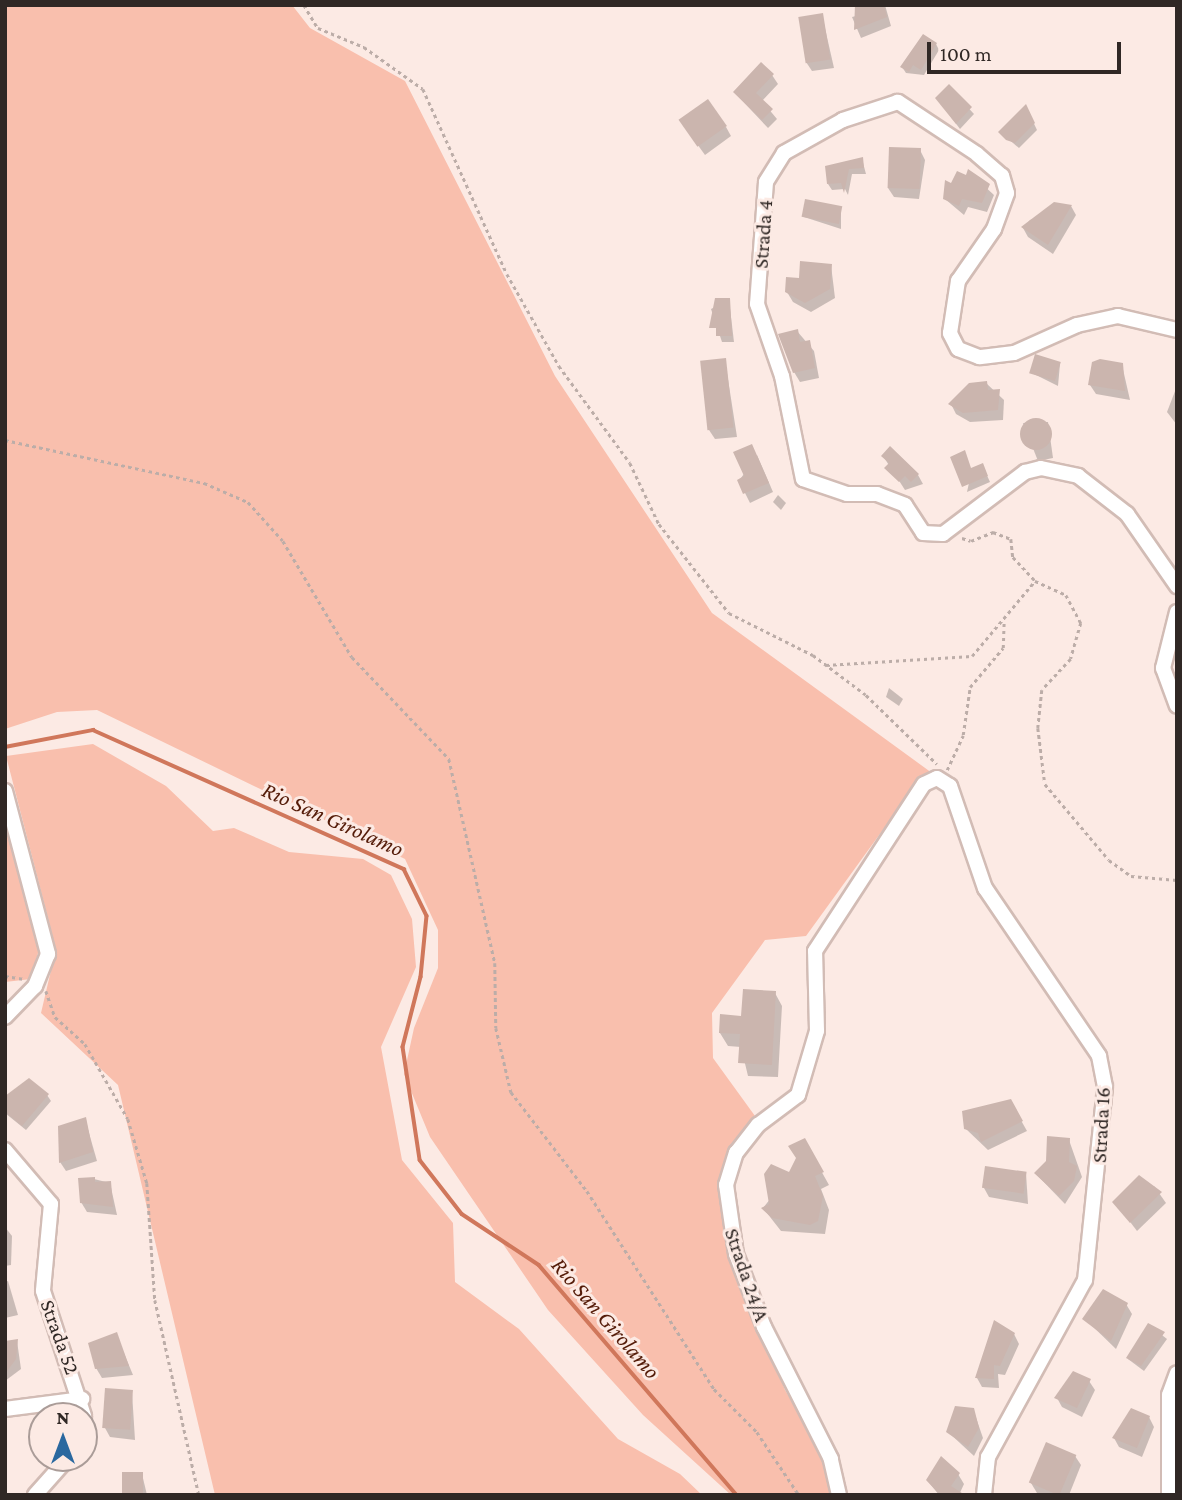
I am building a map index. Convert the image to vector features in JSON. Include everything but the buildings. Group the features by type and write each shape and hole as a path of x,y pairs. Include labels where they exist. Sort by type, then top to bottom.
{"street":[{"name":"Strada 4","path":"1177,330 1118,316 1077,325 1014,353 979,358 958,349 950,333 955,291 994,229 1007,193 1002,176 898,102 843,120 784,153 766,182 757,304 782,376 803,479 905,505 923,533 943,534 1024,472 1041,468 1078,476 1127,514 1177,586"},
{"path":"1177,612 1163,668 1177,706"},
{"name":"Strada 24/A","path":"839,1495 831,1459 764,1327 736,1254 726,1185 736,1153 802,1085 817,1031 815,951 924,784 940,779"},
{"name":"Strada 16","path":"940,779 985,888 1099,1056 1105,1087 1085,1280 988,1457 984,1495"},
{"path":"5,791 48,934 38,982 5,1017"},
{"name":"Strada 52","path":"5,1150 51,1204 43,1291 82,1402"},
{"path":"1170,1495 1169,1395 1177,1373"},
{"path":"5,1409 82,1399"},
{"path":"35,1495 56,1472"}],"path":[{"path":"304,5 318,27 364,47 423,89 507,274 559,366 629,463 659,524 729,613 826,665 937,757 940,779"},
{"path":"5,440 204,483 248,502 283,541 352,657 449,760 495,963 496,1028 511,1092 587,1191 714,1389 757,1432 799,1495"},
{"path":"956,524 965,540 989,532 1010,539 1013,557 1035,581 1066,595 1081,623 1071,659 1042,690 1038,728 1045,784 1109,860 1131,876 1177,880"},
{"path":"826,665 972,656 1004,623 1035,581"},
{"path":"940,779 963,734 970,687 1003,648 1004,623"},
{"path":"5,976 38,982 53,1000 55,1017 85,1044 128,1119 149,1194 155,1300 199,1495"}],"shaded area":[{"path":"5,5 292,5 310,28 405,81 555,376 712,613 932,773 911,791 806,936 765,940 712,1013 713,1058 755,1116 727,1155 719,1182 726,1232 785,1390 822,1450 833,1495 731,1495 643,1415 548,1310 430,1137 404,1074 414,1028 438,968 438,930 405,859 97,710 57,712 5,729"},
{"path":"93,744 166,786 213,831 234,828 289,852 363,859 391,875 412,919 416,967 381,1047 402,1160 453,1223 455,1282 519,1329 618,1439 680,1474 702,1495 215,1495 118,1085 41,1013 56,949 6,756"},
{"path":"5,824 41,942 31,979 5,982"}],"waterway":[{"name":"Rio San Girolamo","path":"5,747 93,730 404,869 427,916 421,977 403,1047 420,1160 462,1214 539,1265 737,1495"}]}
